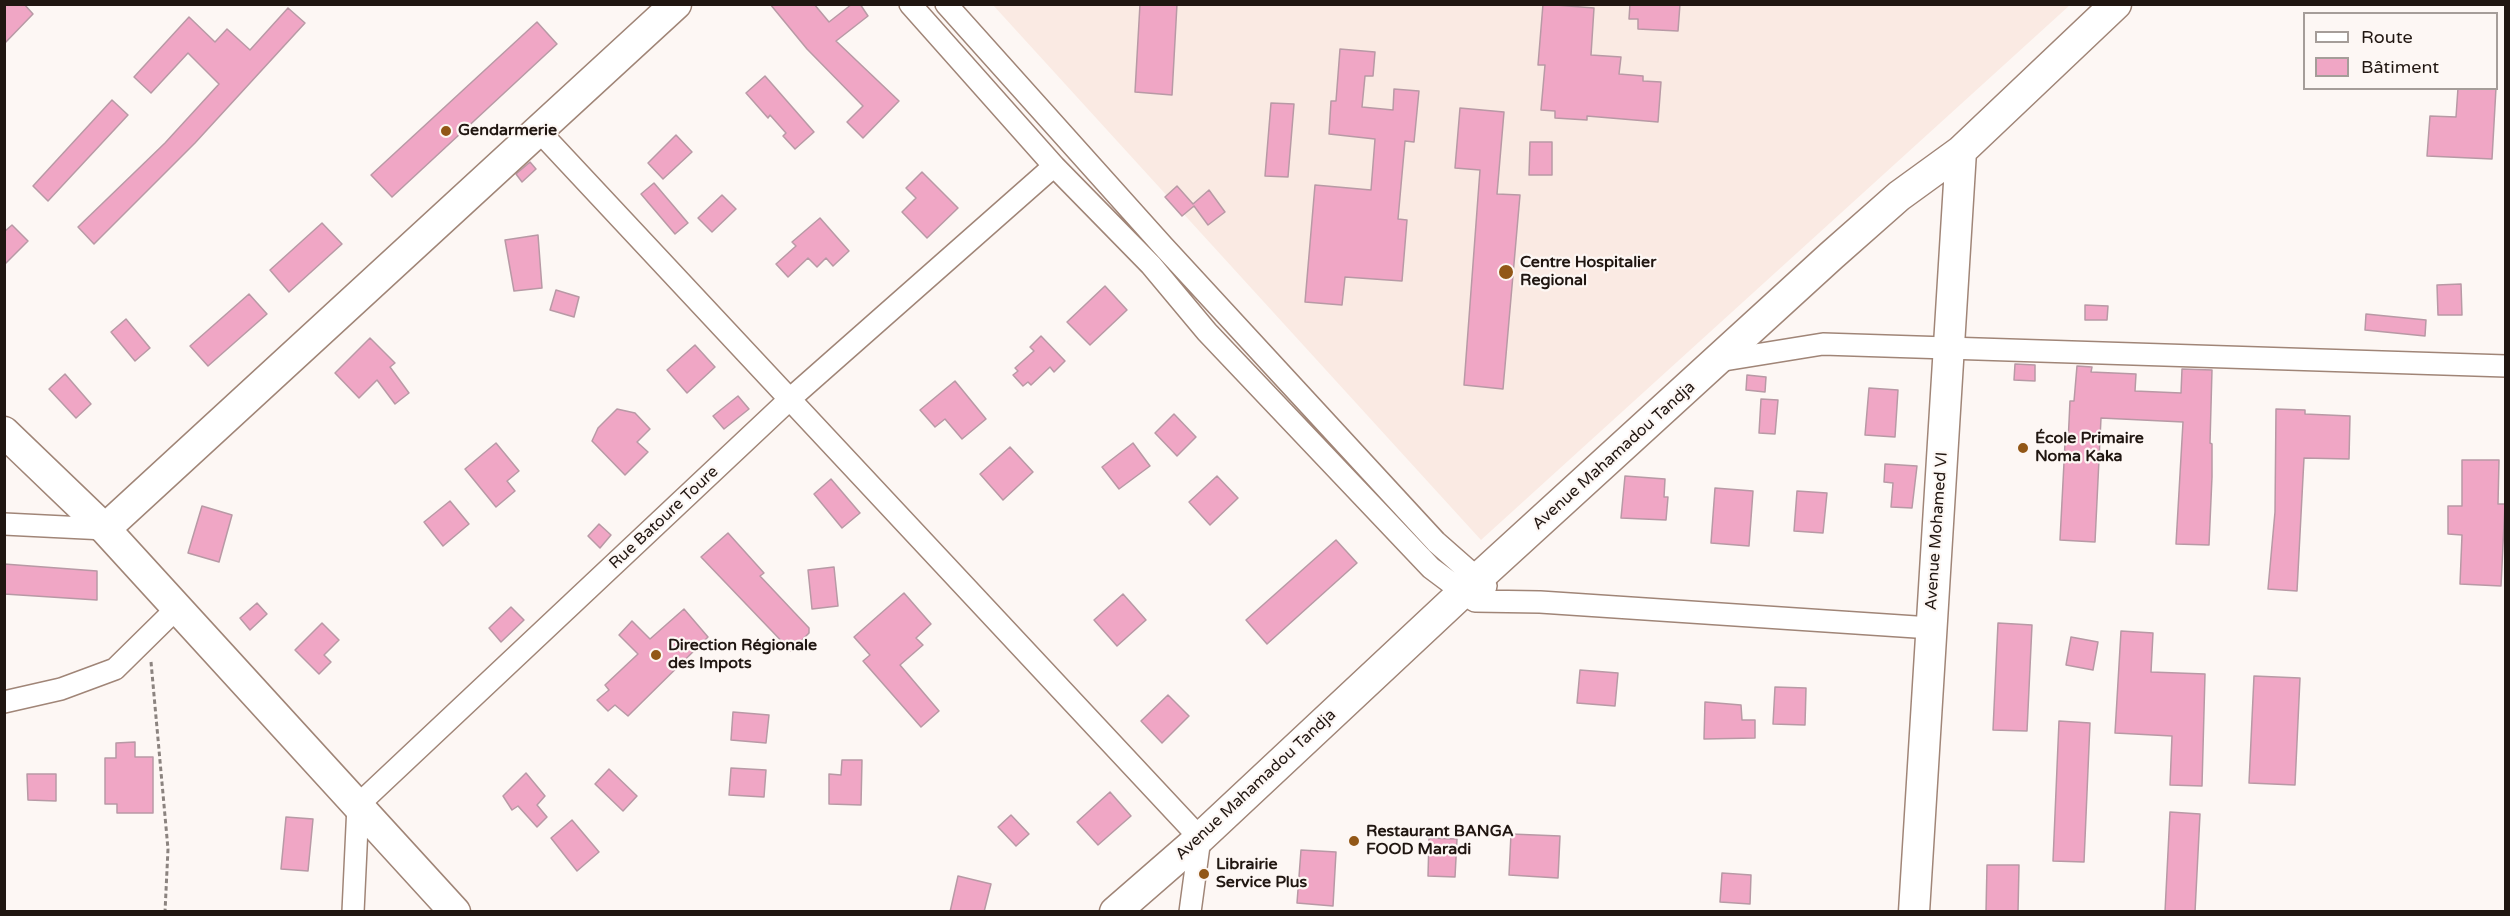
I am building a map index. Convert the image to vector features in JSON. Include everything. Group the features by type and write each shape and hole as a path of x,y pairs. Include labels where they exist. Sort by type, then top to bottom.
{"street":[{"path":"4,524 105,529 676,4"},
{"path":"910,4 1054,166 1150,265 1207,332 1431,568 1478,592 1540,602 1931,628"},
{"path":"946,4 1170,255 1347,443 1478,592"},
{"name":"Avenue Mahamadou Tandja","path":"1115,912 1478,592 1718,361 1899,196 1961,151 2116,4"},
{"path":"539,131 1200,837 1190,912"},
{"name":"Avenue Mohamed VI","path":"1914,912 1961,151"},
{"name":"Rue Batoure Toure","path":"358,806 791,398 1054,166"},
{"path":"1718,361 1823,344 2505,366"},
{"path":"4,432 105,529 455,912"},
{"path":"1327,460 1347,443"},
{"path":"4,702 61,689 115,669 148,634 177,608"},
{"path":"353,912 358,806"}],"path":[{"path":"148,634 168,849 165,912"}],"shaded area":[{"name":"Centre Hospitalier Regional","path":"993,5 2070,5 1481,540"}],"building":[{"path":"4,4 24,4 33,14 4,44"},
{"path":"770,4 814,4 829,22 852,4 860,4 868,16 836,41 899,101 863,138 847,122 863,106 807,49"},
{"path":"1140,4 1177,4 1172,95 1135,92"},
{"path":"1543,4 1594,8 1591,55 1621,57 1619,74 1643,76 1643,81 1661,82 1658,122 1587,116 1587,120 1555,118 1555,111 1541,110 1545,65 1538,65"},
{"path":"1630,4 1680,4 1678,31 1638,29 1638,19 1629,19"},
{"path":"288,8 305,23 195,143 94,244 78,227 165,143 219,84 188,53 151,93 134,77 189,17 215,42 227,29 250,50"},
{"path":"537,22 557,44 392,197 371,175"},
{"path":"1340,49 1375,52 1373,76 1365,76 1362,107 1393,110 1394,89 1419,91 1414,142 1405,141 1398,219 1407,220 1402,281 1345,277 1342,305 1305,302 1315,185 1371,190 1375,139 1329,134 1331,101 1336,101"},
{"path":"765,76 814,132 795,149 783,136 786,133 770,115 768,118 746,93"},
{"path":"2458,90 2496,90 2492,159 2427,156 2430,116 2456,117"},
{"path":"112,100 128,115 48,201 33,186"},
{"path":"1271,103 1294,104 1288,177 1265,176"},
{"path":"1460,108 1504,112 1497,194 1520,195 1503,389 1464,385 1480,170 1455,168"},
{"path":"676,135 692,152 663,179 648,163"},
{"path":"1530,142 1552,142 1552,175 1529,175"},
{"path":"530,162 536,169 522,182 516,174"},
{"path":"922,172 958,208 927,238 902,212 916,198 906,188"},
{"path":"654,183 688,223 675,234 641,194"},
{"path":"1177,186 1193,204 1209,190 1225,212 1208,225 1194,206 1182,216 1165,197"},
{"path":"722,195 736,209 712,232 698,218"},
{"path":"820,218 849,251 833,266 826,258 817,267 808,258 788,277 776,264 796,246 792,242"},
{"path":"322,223 342,244 289,292 270,270"},
{"path":"12,225 28,241 4,265 4,232"},
{"path":"538,235 542,288 514,291 505,240"},
{"path":"2461,284 2462,315 2438,315 2437,285"},
{"path":"1105,286 1127,310 1090,345 1067,322"},
{"path":"556,290 579,297 574,317 550,310"},
{"path":"249,294 267,314 208,366 190,346"},
{"path":"2085,305 2108,306 2107,320 2085,320"},
{"path":"2366,314 2426,320 2425,336 2365,330"},
{"path":"126,319 150,348 135,361 111,332"},
{"path":"1041,336 1065,361 1054,372 1050,367 1031,385 1028,382 1023,386 1013,375 1018,371 1015,368 1034,351 1030,347"},
{"path":"370,338 395,363 390,367 409,393 395,404 377,380 359,398 335,373"},
{"path":"695,345 715,367 687,393 667,370"},
{"path":"2015,364 2035,365 2035,381 2014,380"},
{"path":"2077,366 2092,367 2091,372 2136,374 2135,391 2181,393 2182,369 2212,370 2210,443 2212,444 2212,477 2209,545 2176,544 2183,422 2101,418 2095,542 2060,540 2065,443 2068,443 2070,401 2074,401"},
{"path":"65,374 91,404 76,418 49,389"},
{"path":"1747,375 1766,377 1765,392 1746,390"},
{"path":"955,381 986,419 962,439 945,419 935,427 920,410"},
{"path":"1869,388 1898,390 1895,437 1865,435"},
{"path":"738,396 749,409 724,429 713,416"},
{"path":"1761,399 1778,400 1775,434 1759,433"},
{"path":"617,409 635,413 650,429 637,442 648,452 625,475 592,441 598,428"},
{"path":"2276,409 2305,410 2305,414 2350,416 2349,459 2304,458 2297,591 2268,589 2275,512"},
{"path":"1174,414 1196,437 1177,456 1155,433"},
{"path":"496,443 519,471 507,481 515,491 496,507 465,469"},
{"path":"1133,443 1150,466 1119,489 1102,467"},
{"path":"1010,447 1033,472 1003,500 980,474"},
{"path":"2462,460 2499,460 2498,504 2505,504 2501,586 2460,584 2462,535 2448,534 2448,506 2462,506"},
{"path":"1885,464 1917,466 1912,508 1891,507 1893,483 1884,482"},
{"path":"1217,476 1238,498 1210,525 1189,502"},
{"path":"1625,476 1665,479 1664,497 1668,497 1666,520 1621,518"},
{"path":"831,479 860,513 842,528 814,494"},
{"path":"1715,488 1753,491 1749,546 1711,543"},
{"path":"1797,491 1827,493 1823,533 1794,531"},
{"path":"450,501 469,524 443,546 424,522"},
{"path":"202,506 232,515 219,562 188,553"},
{"path":"599,524 611,535 600,548 588,536"},
{"path":"728,533 764,573 760,576 809,628 809,633 791,651 701,557"},
{"path":"1336,540 1357,563 1267,644 1246,620"},
{"path":"4,564 97,571 97,600 4,594"},
{"path":"834,567 838,606 812,609 808,570"},
{"path":"904,593 931,624 916,638 923,645 900,665 939,711 921,727 863,661 870,655 854,637"},
{"path":"1123,594 1146,620 1117,646 1094,620"},
{"path":"257,603 267,614 250,630 240,618"},
{"path":"511,607 524,620 501,642 489,628"},
{"path":"684,609 708,637 628,716 615,705 608,711 597,700 609,690 605,685 638,654 619,635 632,621 650,639"},
{"path":"322,623 339,640 324,655 331,662 319,674 295,650"},
{"path":"1998,623 2032,625 2027,731 1993,730"},
{"path":"2121,631 2153,633 2151,672 2205,674 2202,786 2170,785 2172,736 2115,733"},
{"path":"2071,637 2098,642 2093,670 2066,665"},
{"path":"1580,670 1618,673 1615,706 1577,703"},
{"path":"2254,676 2300,678 2295,785 2249,783"},
{"path":"1775,687 1806,688 1805,725 1773,724"},
{"path":"1168,695 1189,716 1162,743 1141,721"},
{"path":"1705,702 1741,705 1742,720 1755,720 1755,738 1704,739"},
{"path":"733,712 769,715 766,743 731,740"},
{"path":"2059,721 2090,723 2084,862 2053,861"},
{"path":"135,742 135,757 153,757 153,813 117,813 117,804 105,804 105,758 116,758 116,743"},
{"path":"842,760 862,760 861,805 829,804 829,774 841,775"},
{"path":"731,768 766,770 764,797 729,795"},
{"path":"609,769 637,796 623,811 595,784"},
{"path":"526,773 545,796 537,805 547,817 537,827 518,806 512,810 503,796"},
{"path":"27,774 56,774 56,801 28,800"},
{"path":"1110,792 1131,816 1098,845 1077,822"},
{"path":"2170,812 2200,814 2195,912 2165,912"},
{"path":"1011,815 1029,834 1016,846 998,827"},
{"path":"286,817 313,819 308,871 281,869"},
{"path":"572,820 599,852 577,871 551,838"},
{"path":"1511,834 1560,836 1558,878 1509,875"},
{"path":"1429,838 1457,839 1455,877 1428,876"},
{"path":"1301,850 1336,852 1333,906 1297,903"},
{"path":"1987,865 2019,865 2018,912 1986,912"},
{"path":"1722,873 1751,875 1750,904 1720,902"},
{"path":"958,876 991,884 984,912 950,912"}],"place":[{"name":"Gendarmerie","path":"446,131"},
{"name":"Centre Hospitalier Regional","path":"1506,272"},
{"name":"École Primaire Noma Kaka","path":"2023,448"},
{"name":"Direction Régionale des Impots","path":"656,655"},
{"name":"Restaurant BANGA FOOD Maradi","path":"1354,841"},
{"name":"Librairie Service Plus","path":"1204,874"}]}
